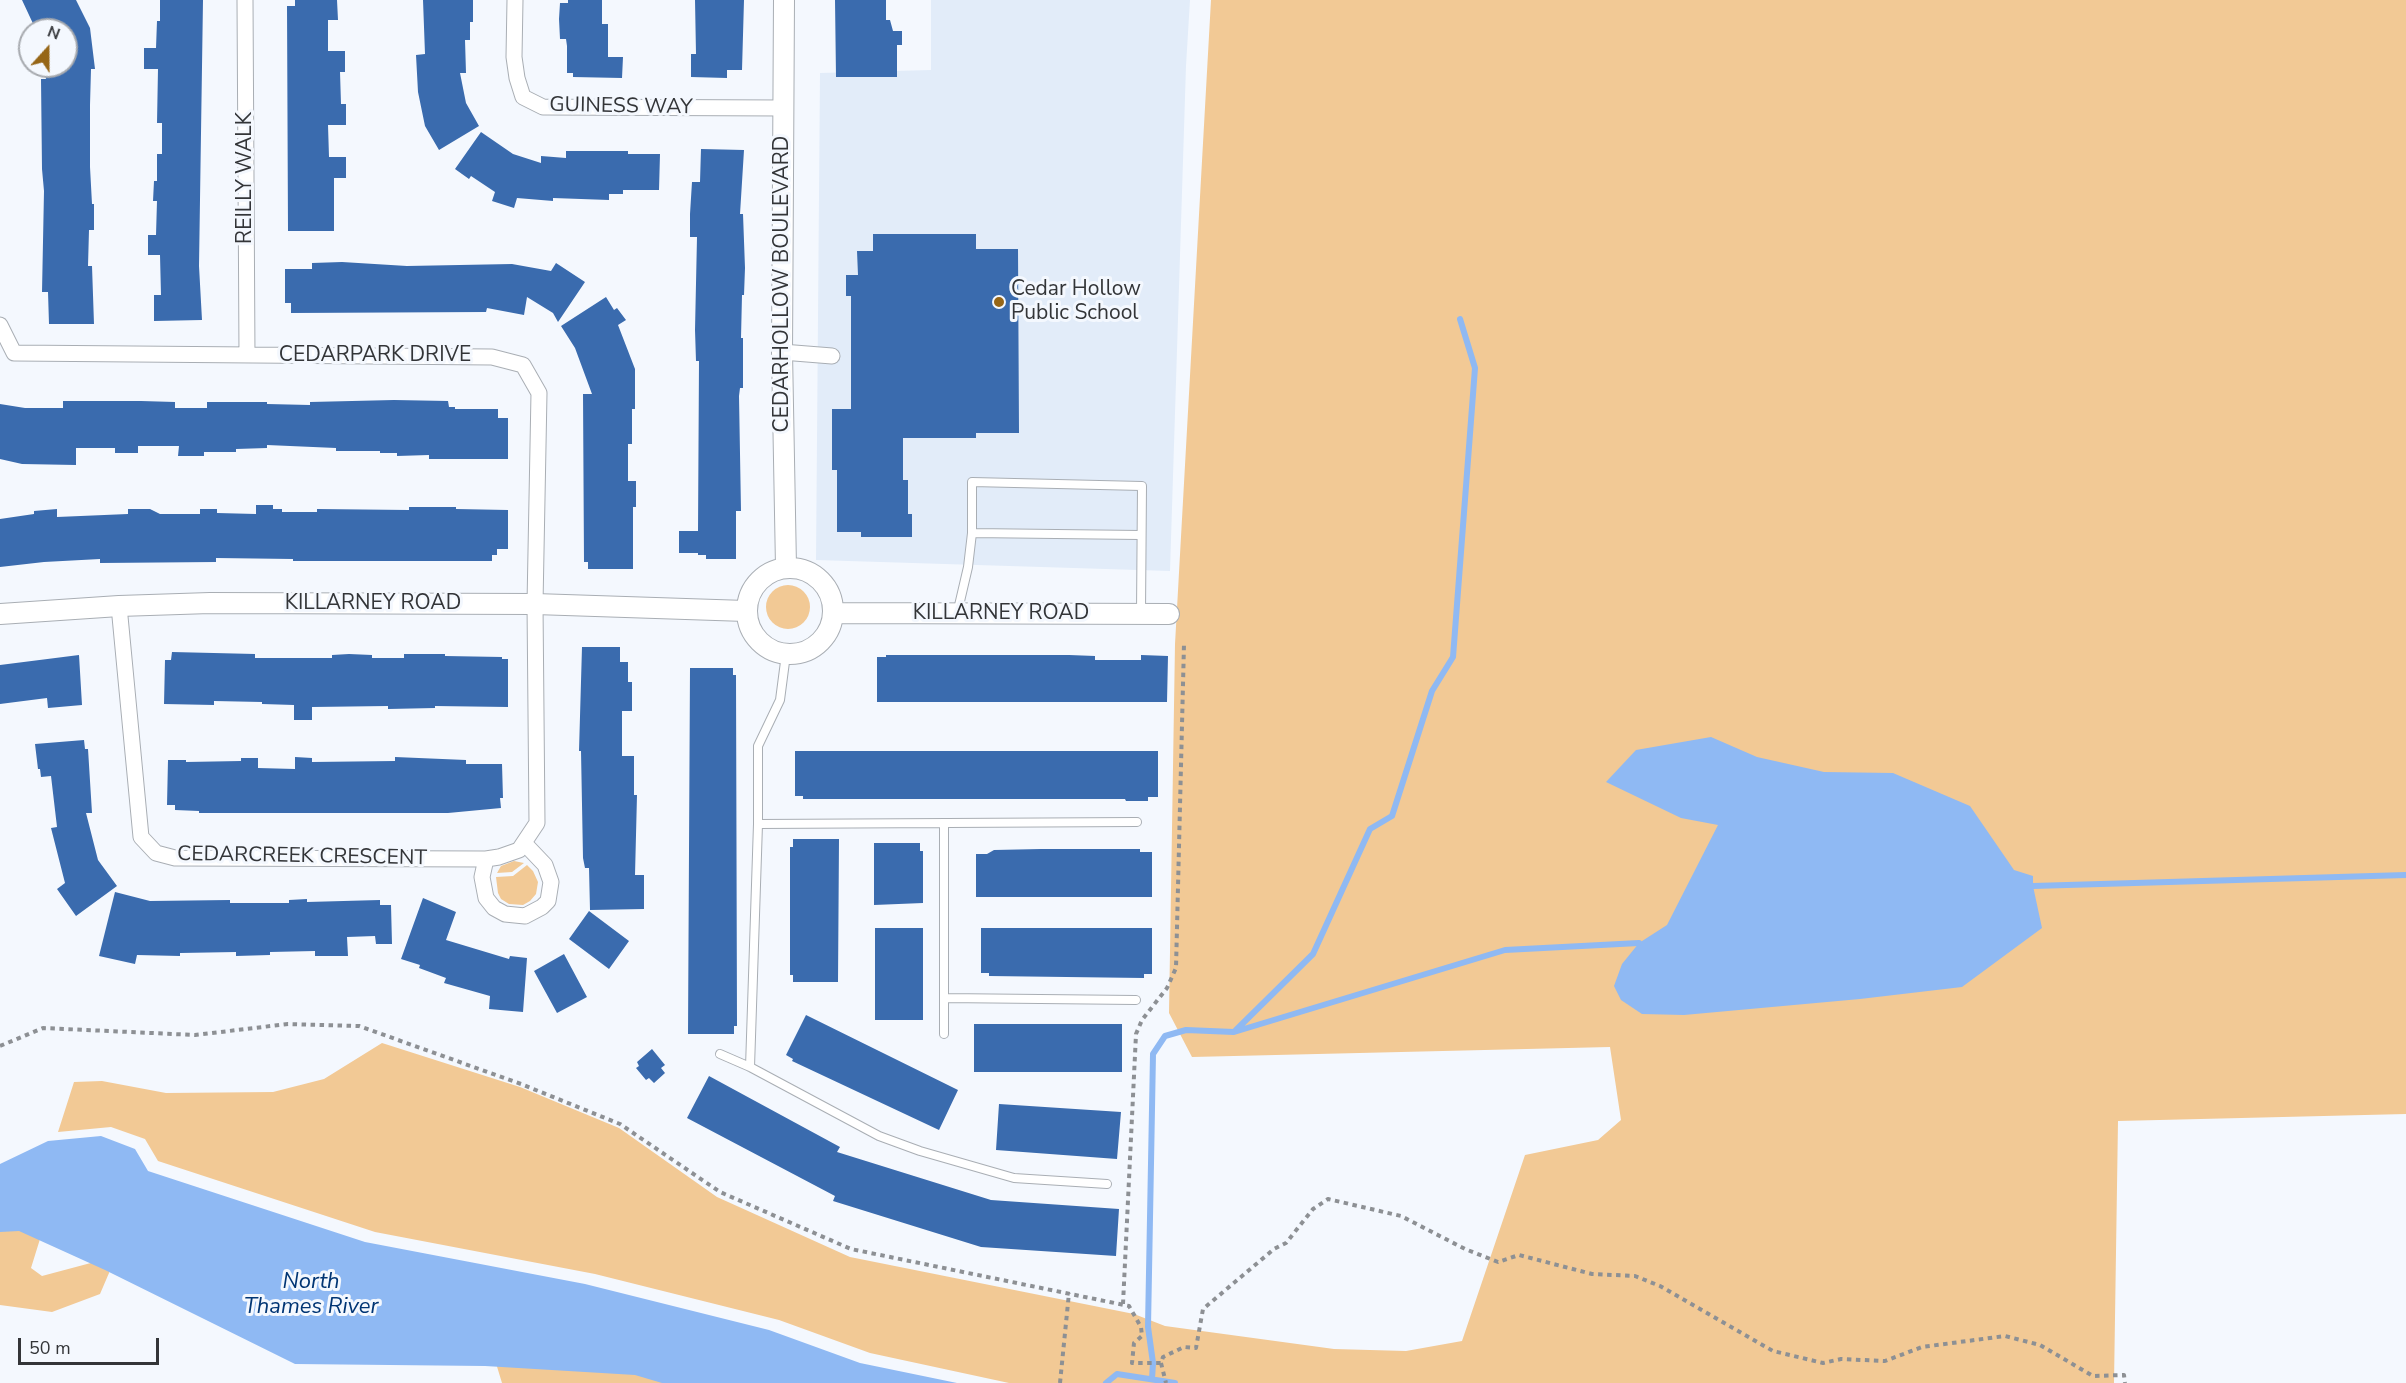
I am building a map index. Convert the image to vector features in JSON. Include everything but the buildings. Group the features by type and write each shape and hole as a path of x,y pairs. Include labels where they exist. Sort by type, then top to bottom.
{"street":[{"name":"REILLY WALK","path":"245,0 247,355"},
{"name":"GUINESS WAY","path":"515,0 514,57 517,78 524,97 543,107 783,108"},
{"name":"CEDARHOLLOW BOULEVARD","path":"783,0 782,352 786,567"},
{"name":"CEDARPARK DRIVE","path":"0,325 14,353 492,357 523,364 539,393 535,604"},
{"path":"782,352 832,356"},
{"path":"786,567 805,570 818,577 828,589 834,614 826,636 815,646 801,653 776,652 762,644 752,633 746,610 750,592 759,580 771,571 786,567"},
{"name":"KILLARNEY ROAD","path":"0,614 210,603 535,604 746,610"},
{"path":"486,859 483,886 486,898 494,908 515,916 534,913 548,901 551,882 545,865 525,844 537,823 535,604"},
{"name":"CEDARCREEK CRESCENT","path":"119,606 141,837 156,852 175,858 486,859 510,854 525,844"},
{"name":"KILLARNEY ROAD","path":"834,614 1169,614"}],"lane":[{"path":"957,614 968,567 972,533 972,482 1142,486 1141,614"},
{"path":"972,533 1140,535"},
{"path":"750,1067 758,824 758,746 780,700 786,654"},
{"path":"758,824 1137,822"},
{"path":"944,823 944,1034"},
{"path":"944,998 1136,1000"},
{"path":"720,1054 750,1067 879,1136 920,1151 1014,1178 1107,1184"}],"path":[{"path":"1123,1304 1136,1034 1142,1020 1167,988 1176,968 1184,644"},
{"path":"0,1046 43,1028 195,1035 288,1024 359,1026 521,1084 620,1124 720,1192 851,1249 1129,1306 1141,1327 1142,1336 1134,1343 1132,1363 1161,1363"},
{"path":"1166,1383 1161,1363 1163,1357 1184,1347 1196,1348 1203,1309 1274,1249 1286,1243 1313,1209 1328,1199 1401,1216 1465,1249 1498,1262 1519,1255 1592,1274 1635,1276 1660,1286 1773,1351 1823,1363 1841,1359 1885,1361 1922,1347 2005,1336 2040,1345 2093,1376 2124,1375 2125,1383"},
{"path":"1060,1383 1069,1293"}],"shaded area":[{"name":"Cedar Hollow Public School","path":"931,0 1190,0 1170,571 816,560 820,73 931,70"},
{"path":"1211,0 2406,0 2406,1114 2118,1121 2114,1383 1009,1383 870,1353 779,1320 595,1274 375,1232 158,1161 145,1139 111,1127 58,1132 74,1082 102,1081 166,1093 273,1092 324,1079 382,1043 520,1087 619,1128 717,1197 850,1257 1134,1314 1165,1326 1334,1349 1406,1351 1462,1341 1525,1155 1598,1140 1621,1120 1610,1047 1192,1057 1169,1013 1175,644"},
{"path":"788,585 797,586 804,591 809,598 809,616 804,623 797,628 788,629 779,628 772,623 767,616 766,607 767,598 772,591 779,586"},
{"path":"514,861 524,863 512,872 497,873 501,866"},
{"path":"527,865 538,882 536,894 523,905 509,904 501,899 498,893 496,877 513,876"},
{"path":"26,1226 40,1239 31,1268 42,1276 102,1260 112,1266 100,1294 52,1312 0,1305 0,1227"},
{"path":"495,1360 644,1370 688,1383 502,1383"}],"water":[{"path":"1711,737 1757,757 1824,772 1893,773 1970,806 2014,870 2033,876 2042,928 1962,987 1684,1015 1642,1014 1621,1000 1614,986 1622,964 1639,943 1667,925 1718,825 1681,818 1606,782 1636,750"},
{"name":"North Thames River","path":"101,1136 135,1149 148,1171 365,1242 585,1284 769,1330 860,1363 957,1383 662,1383 635,1375 485,1366 295,1364 105,1270 19,1231 0,1232 0,1164 48,1141"}],"waterway":[{"path":"1236,1030 1313,954 1370,829 1392,816 1432,691 1453,657 1475,368 1460,319"},
{"path":"2033,886 2406,875"},
{"path":"1152,1379 1153,1363 1148,1327 1153,1054 1165,1036 1186,1030 1234,1032 1505,950 1639,943"},
{"path":"1106,1383 1117,1374 1175,1383"}],"place":[{"name":"Cedar Hollow Public School","path":"999,302"}]}
